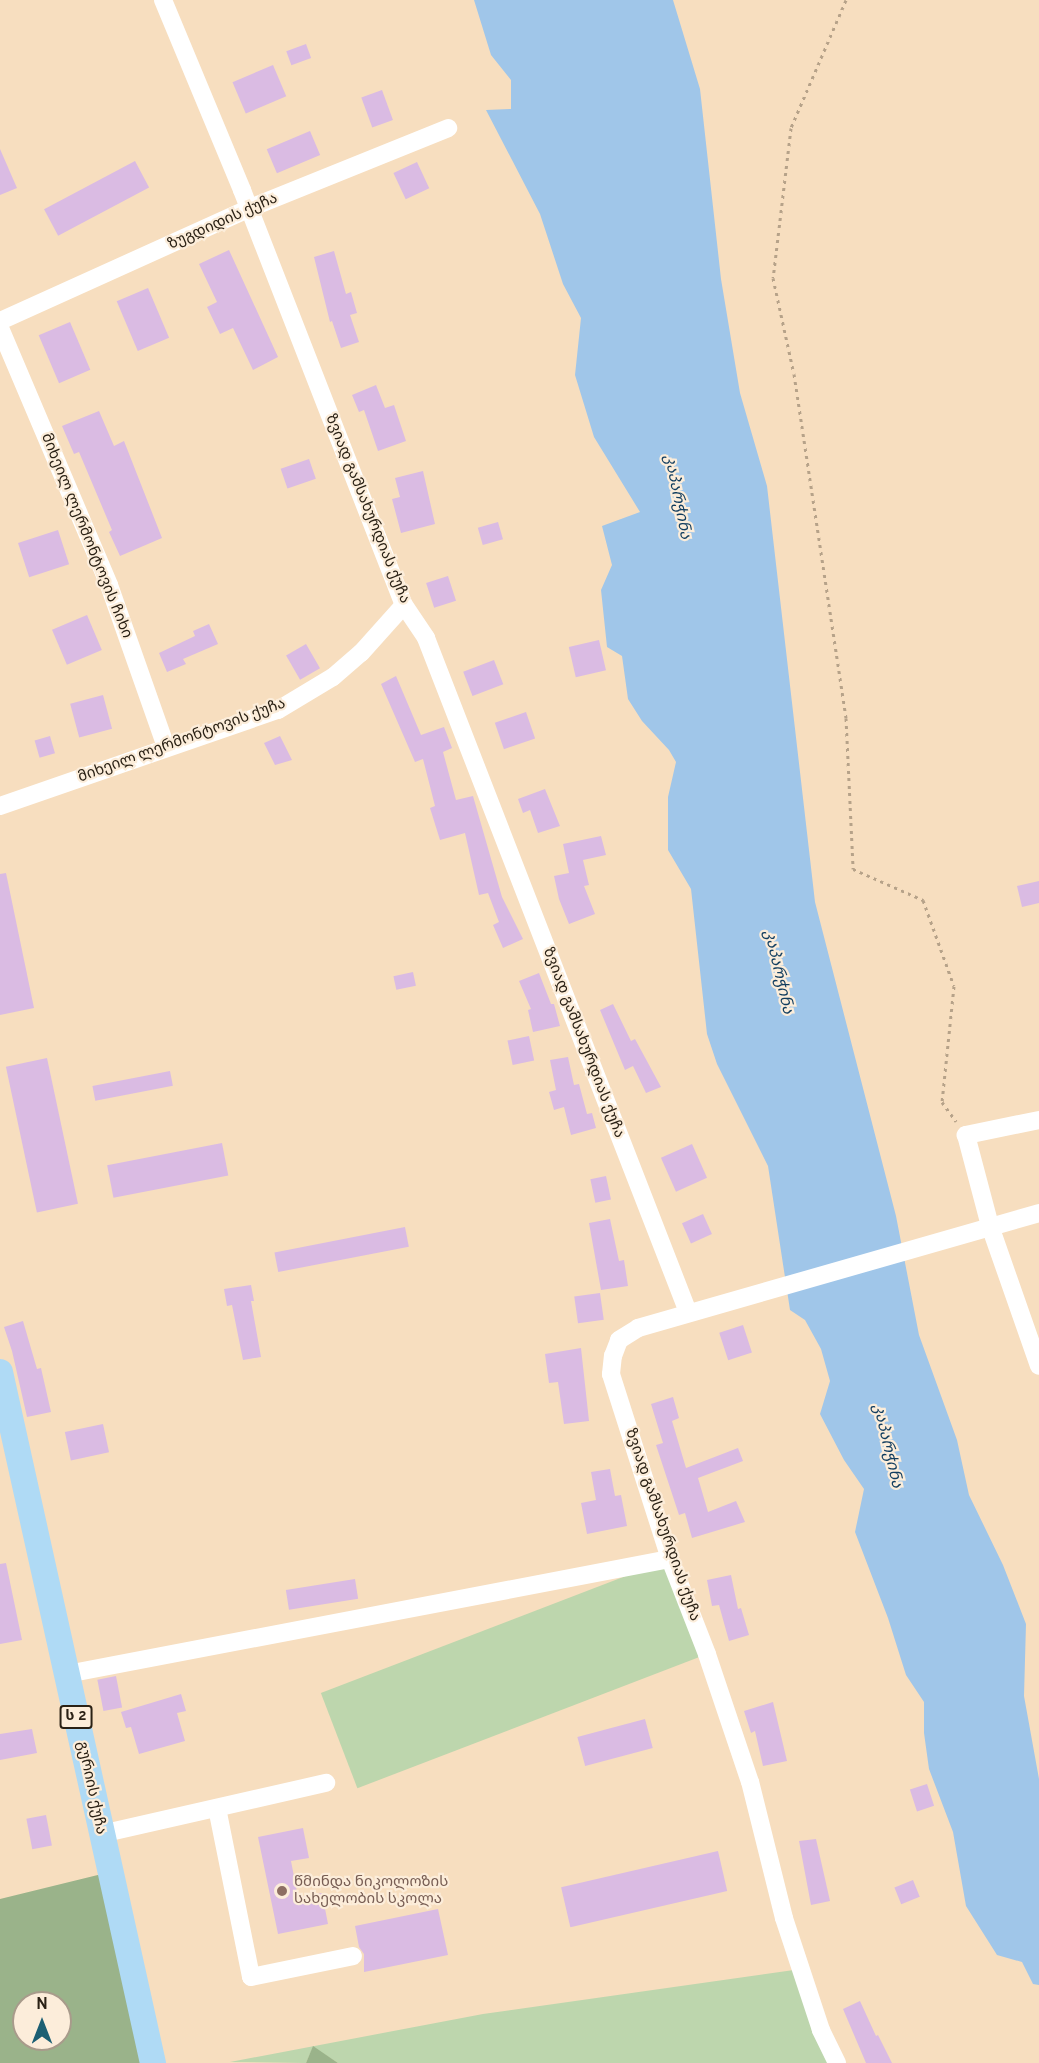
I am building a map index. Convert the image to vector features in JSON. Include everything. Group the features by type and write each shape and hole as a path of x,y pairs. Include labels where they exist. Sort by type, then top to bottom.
{"highway":[{"name":"გურიის ქუჩა","path":"0,1372 153,2063"}],"street":[{"name":"ზვიად გამსახურდიას ქუჩა","path":"163,0 373,520 404,605 426,638 688,1312 638,1328 619,1340 611,1374 670,1559 718,1686 750,1782 784,1918 821,2030 837,2063"},
{"name":"ზუგდიდის ქუჩა","path":"0,321 248,209 448,128"},
{"name":"მიხეილ ლერმონტოვის ჩიხი","path":"0,328 109,585 166,747"},
{"name":"მიხეილ ლერმონტოვის ქუჩა","path":"0,806 278,710 333,677 361,653 404,605"},
{"path":"1039,1120 966,1135 990,1226 1039,1366"},
{"path":"688,1312 1039,1213"},
{"path":"66,1674 670,1559"},
{"path":"101,1834 326,1783"},
{"path":"218,1808 251,1977 353,1956"}],"path":[{"path":"846,0 791,128 773,278 794,374 846,718 853,869 923,900 954,986 942,1102 966,1135"}],"green space":[{"path":"670,1559 707,1654 357,1788 321,1693"},
{"path":"110,1872 153,2063 0,2063 0,1899"},
{"path":"801,1969 837,2063 338,2063 313,2047 306,2063 230,2062 483,2014"},
{"path":"313,2046 338,2063 306,2063"}],"water":[{"name":"კაპარჭინა","path":"474,0 673,0 700,89 721,279 740,393 767,486 815,902 896,1216 919,1335 957,1440 969,1495 1003,1565 1026,1624 1024,1696 1039,1779 1039,1985 1033,1984 1022,1962 997,1955 966,1906 953,1832 929,1769 924,1733 924,1702 906,1675 888,1618 855,1532 864,1489 844,1460 820,1414 830,1381 821,1349 805,1320 790,1310 768,1166 717,1064 707,1034 691,889 668,850 668,797 676,762 669,750 642,721 628,699 622,656 607,647 601,590 612,565 602,526 640,512 594,437 575,375 581,318 563,284 540,214 486,110 511,109 511,80 491,55"}],"building":[{"path":"306,44 311,58 291,65 286,51"},
{"path":"273,65 286,96 246,113 232,82"},
{"path":"382,90 393,120 372,128 361,98"},
{"path":"310,131 320,155 277,173 267,149"},
{"path":"0,149 17,188 0,195"},
{"path":"135,161 149,187 58,236 44,209"},
{"path":"417,162 429,188 406,199 393,173"},
{"path":"229,250 278,357 253,370 233,328 220,334 207,307 217,302 199,264"},
{"path":"334,251 346,294 351,292 357,313 350,315 359,342 341,348 332,321 330,322 314,257"},
{"path":"148,288 169,338 138,351 117,301"},
{"path":"70,322 90,370 59,383 39,335"},
{"path":"376,385 385,408 394,405 406,441 378,451 364,410 359,412 352,395"},
{"path":"99,411 114,446 124,441 162,538 120,556 109,532 112,530 79,452 74,454 62,426"},
{"path":"309,459 316,479 287,489 281,469"},
{"path":"423,471 435,524 401,533 392,499 400,497 395,478"},
{"path":"498,522 503,539 483,545 478,528"},
{"path":"58,530 69,564 29,577 18,543"},
{"path":"448,576 456,601 434,608 426,583"},
{"path":"87,615 102,650 67,665 52,630"},
{"path":"209,624 218,644 183,659 186,664 167,672 159,653 195,636 193,631"},
{"path":"599,640 606,670 576,677 569,647"},
{"path":"306,644 320,668 300,680 286,656"},
{"path":"494,660 503,684 473,696 463,672"},
{"path":"396,676 421,735 444,727 452,748 443,752 456,800 473,796 502,897 523,939 503,948 493,925 499,922 488,893 479,895 465,833 440,840 430,808 435,806 423,759 415,762 381,684"},
{"path":"103,695 112,729 79,738 70,704"},
{"path":"526,712 535,738 504,749 495,723"},
{"path":"50,736 55,753 40,758 35,740"},
{"path":"280,736 292,760 275,765 264,743"},
{"path":"545,789 560,826 538,833 530,810 523,813 518,799"},
{"path":"601,836 606,855 583,860 589,885 584,886 595,914 569,924 559,899 554,876 569,873 563,844"},
{"path":"6,873 34,1008 0,1015 0,874"},
{"path":"1039,881 1039,903 1022,907 1017,886"},
{"path":"413,972 416,986 396,990 393,976"},
{"path":"539,973 551,1004 554,1004 560,1026 533,1032 528,1010 531,1009 519,981"},
{"path":"613,1004 631,1041 635,1039 661,1087 646,1093 633,1066 625,1070 600,1010"},
{"path":"529,1036 534,1060 513,1065 507,1041"},
{"path":"568,1057 574,1085 579,1084 587,1114 592,1113 596,1128 571,1135 564,1107 554,1110 549,1092 556,1090 550,1060"},
{"path":"47,1058 78,1204 37,1212 6,1067"},
{"path":"170,1071 173,1086 95,1101 92,1086"},
{"path":"222,1143 228,1175 113,1198 107,1165"},
{"path":"692,1144 707,1178 676,1192 661,1158"},
{"path":"606,1176 611,1199 595,1203 590,1179"},
{"path":"703,1214 712,1234 691,1243 682,1223"},
{"path":"610,1219 619,1261 624,1260 628,1286 601,1290 589,1223"},
{"path":"405,1227 409,1247 278,1272 274,1252"},
{"path":"251,1285 254,1301 251,1301 261,1357 243,1360 232,1305 227,1306 224,1289"},
{"path":"600,1293 604,1320 578,1323 574,1297"},
{"path":"23,1321 37,1369 41,1368 51,1412 27,1417 12,1351 4,1327"},
{"path":"743,1325 752,1353 728,1360 719,1333"},
{"path":"581,1348 589,1421 564,1424 558,1382 549,1383 545,1354"},
{"path":"673,1397 679,1418 672,1421 686,1468 738,1448 743,1461 698,1478 708,1512 736,1501 745,1522 692,1538 685,1513 679,1515 656,1445 663,1443 651,1404"},
{"path":"103,1424 109,1452 71,1460 65,1432"},
{"path":"610,1469 615,1496 621,1495 627,1526 587,1534 581,1503 596,1500 591,1472"},
{"path":"6,1563 22,1640 0,1644 0,1564"},
{"path":"731,1575 738,1609 741,1608 749,1635 729,1641 719,1605 712,1606 707,1580"},
{"path":"355,1579 358,1599 289,1610 286,1590"},
{"path":"116,1676 122,1707 103,1711 97,1680"},
{"path":"181,1694 186,1711 177,1713 185,1741 139,1754 131,1727 126,1728 121,1712"},
{"path":"773,1702 787,1761 763,1766 755,1731 751,1733 744,1711"},
{"path":"645,1719 653,1748 585,1766 577,1737"},
{"path":"32,1729 37,1753 0,1760 0,1734"},
{"path":"927,1784 934,1806 917,1811 910,1790"},
{"path":"46,1815 52,1845 32,1849 26,1819"},
{"path":"303,1828 309,1858 291,1861 298,1897 322,1893 328,1924 278,1934 258,1837"},
{"path":"816,1839 830,1901 811,1905 799,1841"},
{"path":"718,1851 727,1891 570,1927 561,1887"},
{"path":"913,1880 920,1897 901,1904 894,1887"},
{"path":"438,1909 448,1955 364,1972 364,1954 359,1947 355,1926"},
{"path":"860,2001 876,2036 878,2035 892,2063 866,2063 843,2009"}],"place":[{"name":"წმინდა ნიკოლოზის სახელობის სკოლა","path":"282,1891"}]}
